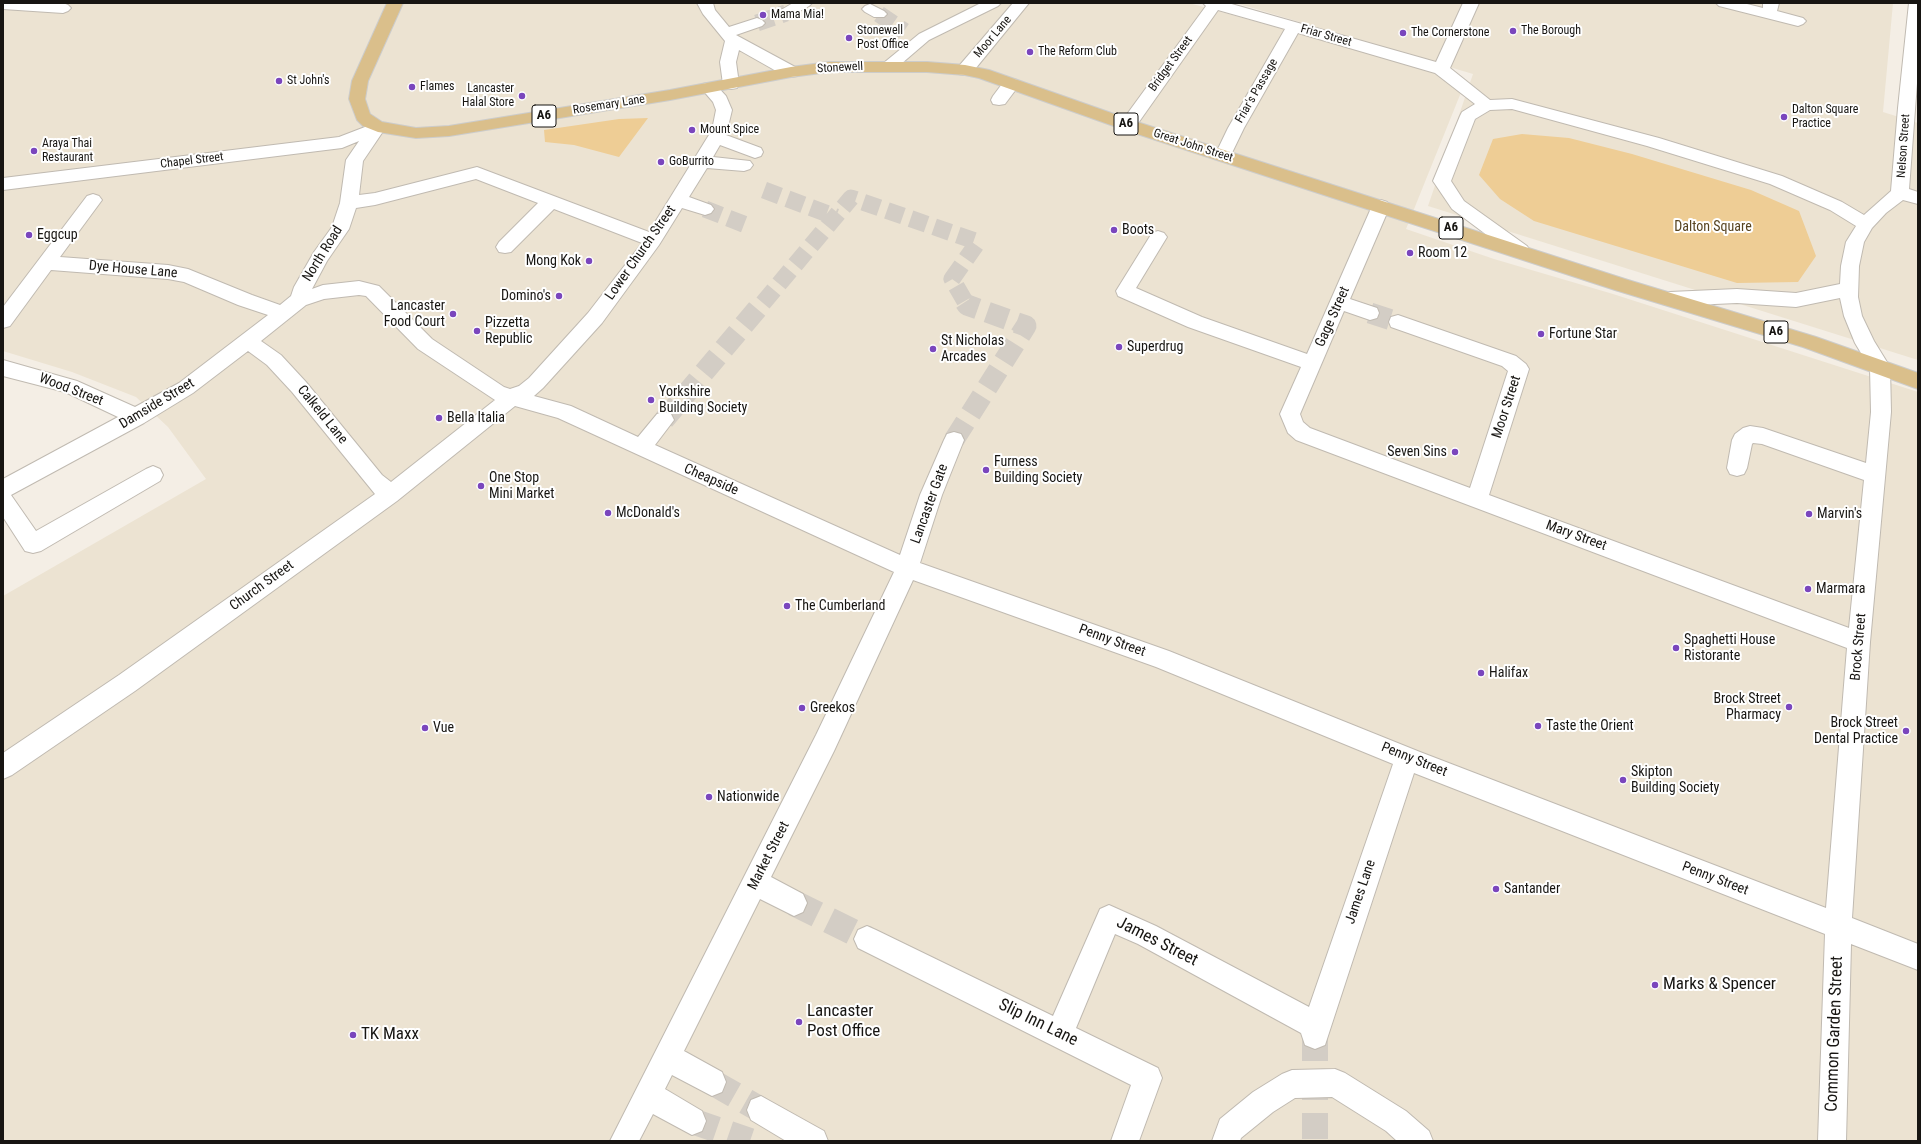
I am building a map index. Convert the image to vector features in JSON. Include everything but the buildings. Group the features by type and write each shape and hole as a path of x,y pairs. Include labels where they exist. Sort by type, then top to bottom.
{"main road":[{"name":"A6","path":"378,127 369,122 363,116 357,99 360,81 394,3"},
{"name":"Great John Street","path":"888,66 965,70 983,74 1128,125 1381,206"},
{"name":"Stonewell","path":"791,72 829,67 888,66"},
{"name":"Rosemary Lane","path":"378,127 416,133 449,131 709,88 791,72"},
{"name":"A6","path":"1381,206 1809,342 1918,381"}],"street":[{"path":"3,3 64,8"},
{"path":"705,3 708,11 729,37 791,72"},
{"path":"786,13 804,3"},
{"name":"Moor Lane","path":"888,66 924,38 993,3"},
{"name":"Moor Lane","path":"965,70 1022,3"},
{"path":"1471,3 1441,69 1486,105"},
{"path":"1724,3 1770,9 1798,21"},
{"name":"Nelson Street","path":"1900,193 1912,109 1917,3"},
{"name":"Friar Street","path":"1213,4 1441,69"},
{"name":"Bridget Street","path":"1128,125 1213,4"},
{"path":"729,37 757,23"},
{"name":"Friar's Passage","path":"1223,155 1236,128 1294,27"},
{"path":"904,31 920,41"},
{"path":"729,37 728,62 731,84"},
{"path":"999,100 1011,84"},
{"name":"Lower Church Street","path":"514,396 526,391 536,383 560,357 624,281 654,240 720,130 724,110 720,100 709,88"},
{"path":"1521,251 1458,205 1442,181 1468,116 1486,105 1512,104 1653,142 1776,180 1836,206 1866,224"},
{"name":"Chapel Street","path":"3,184 342,142 378,127"},
{"name":"North Road","path":"299,300 303,287 320,257 340,229 349,203 355,160 378,127"},
{"path":"716,138 756,152"},
{"path":"702,162 744,165"},
{"path":"349,203 375,199 477,174 654,240"},
{"path":"1880,367 1857,327 1853,316 1848,289 1850,266 1855,242 1866,224 1880,209 1900,193 1918,198"},
{"path":"3,320 93,200"},
{"path":"679,200 705,209"},
{"path":"505,247 551,201"},
{"name":"Gage Street","path":"1295,427 1290,414 1381,206"},
{"path":"1158,237 1124,291 1195,322 1312,363"},
{"name":"Dye House Lane","path":"46,263 168,272 188,276 245,300 284,313"},
{"name":"North Road","path":"299,300 323,292 346,288 359,288 372,291 426,344 498,393 514,396"},
{"path":"1670,299 1736,296 1796,300 1848,289"},
{"name":"Damside Street","path":"3,490 137,417 186,388 299,300"},
{"path":"1339,302 1370,312"},
{"name":"Moor Street","path":"1398,322 1509,361 1519,369 1477,500"},
{"name":"Calkeld Lane","path":"248,341 274,360 299,387 375,481 390,495"},
{"name":"Brock Street","path":"1838,926 1859,642 1881,412 1880,367"},
{"name":"Wood Street","path":"7,371 70,386 137,417"},
{"name":"Cheapside","path":"514,396 564,412 907,568"},
{"name":"Church Street","path":"3,767 127,683 390,495 514,396"},
{"path":"641,448 664,420"},
{"name":"Mary Street","path":"1295,427 1304,434 1477,500 1859,642"},
{"path":"1737,468 1742,440 1750,434 1763,436 1875,475"},
{"name":"Lancaster Gate","path":"907,568 931,495 954,440"},
{"path":"3,500 33,544 153,475"},
{"name":"Penny Street","path":"907,568 1161,658 1406,758 1918,957"},
{"name":"Market Street","path":"624,1141 756,883 825,743 907,568"},
{"name":"James Lane","path":"1315,1031 1406,758"},
{"path":"756,883 794,903"},
{"name":"James Street","path":"1059,1034 1110,918 1147,935 1315,1031"},
{"name":"Common Garden Street","path":"1834,1140 1838,926"},
{"name":"Slip Inn Lane","path":"867,939 1148,1078 1125,1141"},
{"path":"667,1057 712,1082"},
{"path":"1226,1141 1230,1129 1263,1102 1292,1084 1335,1083 1396,1121 1420,1141"},
{"path":"648,1095 692,1121"},
{"path":"761,1110 802,1139"}],"shaded area":[{"path":"3,3 1189,3 1466,80 1406,229 1494,259 1613,294 1918,392 1918,1141 3,1141 3,596 206,479 168,427 136,397 72,372 3,351"},
{"path":"1236,3 1893,3 1883,112 1918,123 1918,360 1428,206 1473,74"}],"green space":[{"path":"648,118 619,157 574,145 545,142 544,130 619,119"},
{"name":"Dalton Square","path":"1522,134 1569,138 1632,154 1751,190 1799,211 1816,256 1798,282 1737,283 1534,221 1500,199 1479,175 1493,139"}],"tunnel":[{"path":"757,23 786,13"},
{"path":"879,14 904,31"},
{"path":"764,190 835,217"},
{"path":"835,217 851,198 978,242 952,279 966,303"},
{"path":"705,209 746,225"},
{"path":"763,303 835,217"},
{"path":"664,420 763,302"},
{"path":"954,440 1026,326 967,305 965,302"},
{"path":"1370,313 1398,322"},
{"path":"794,903 867,939"},
{"path":"1315,1035 1315,1141"},
{"path":"712,1082 761,1110"},
{"path":"692,1121 750,1141"}],"place":[{"name":"Mama Mia!","path":"763,15"},
{"name":"The Borough","path":"1513,31"},
{"name":"The Cornerstone","path":"1403,33"},
{"name":"Stonewell Post Office","path":"849,38"},
{"name":"The Reform Club","path":"1030,52"},
{"name":"St John's","path":"279,81"},
{"name":"Flames","path":"412,87"},
{"name":"Lancaster Halal Store","path":"522,96"},
{"name":"Dalton Square Practice","path":"1784,117"},
{"name":"Mount Spice","path":"692,130"},
{"name":"Araya Thai Restaurant","path":"34,151"},
{"name":"GoBurrito","path":"661,162"},
{"name":"Boots","path":"1114,230"},
{"name":"Eggcup","path":"29,235"},
{"name":"Room 12","path":"1410,253"},
{"name":"Mong Kok","path":"589,261"},
{"name":"Domino's","path":"559,296"},
{"name":"Lancaster Food Court","path":"453,314"},
{"name":"Pizzetta Republic","path":"477,331"},
{"name":"Fortune Star","path":"1541,334"},
{"name":"Superdrug","path":"1119,347"},
{"name":"St Nicholas Arcades","path":"933,349"},
{"name":"Yorkshire Building Society","path":"651,400"},
{"name":"Bella Italia","path":"439,418"},
{"name":"Seven Sins","path":"1455,452"},
{"name":"Furness Building Society","path":"986,470"},
{"name":"One Stop Mini Market","path":"481,486"},
{"name":"McDonald's","path":"608,513"},
{"name":"Marvin's","path":"1809,514"},
{"name":"Marmara","path":"1808,589"},
{"name":"The Cumberland","path":"787,606"},
{"name":"Spaghetti House Ristorante","path":"1676,648"},
{"name":"Halifax","path":"1481,673"},
{"name":"Brock Street Pharmacy","path":"1789,707"},
{"name":"Greekos","path":"802,708"},
{"name":"Taste the Orient","path":"1538,726"},
{"name":"Vue","path":"425,728"},
{"name":"Brock Street Dental Practice","path":"1906,731"},
{"name":"Skipton Building Society","path":"1623,780"},
{"name":"Nationwide","path":"709,797"},
{"name":"Santander","path":"1496,889"},
{"name":"Marks & Spencer","path":"1655,985"},
{"name":"Lancaster Post Office","path":"799,1022"},
{"name":"TK Maxx","path":"353,1035"}]}
